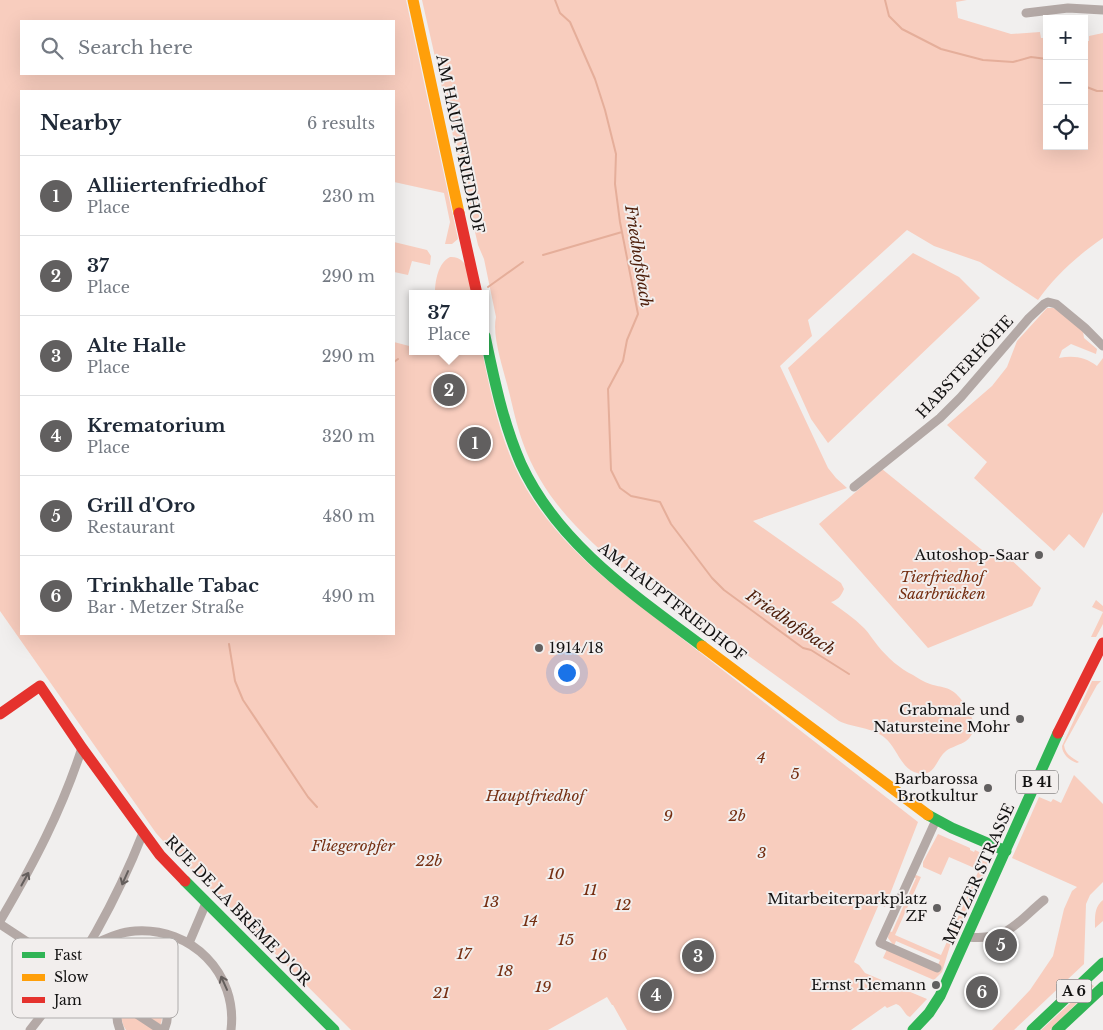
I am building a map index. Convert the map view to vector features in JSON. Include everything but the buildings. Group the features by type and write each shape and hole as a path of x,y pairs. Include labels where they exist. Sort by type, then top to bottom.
{"main road":[{"name":"AM HAUPTFRIEDHOF","path":"413,0 476,290"},
{"name":"AM HAUPTFRIEDHOF","path":"489,353 504,417 515,452 540,499 561,528 574,541 601,567 632,592 867,771 936,820 1006,851"},
{"name":"METZER STRASSE","path":"914,1029 937,1002 968,937 1055,740 1103,643"},
{"name":"RUE DE LA BRÊME D'OR","path":"0,714 40,686 82,748 160,855 334,1030"},
{"name":"A 6","path":"1032,1030 1103,964"},
{"name":"A 6","path":"1057,1030 1103,987"}],"street":[{"path":"1026,13 1068,8 1103,10"},
{"name":"HABSTERHÖHE","path":"854,487 940,418 961,397 1040,306 1048,302 1056,304 1103,346"},
{"path":"22,938 0,923 32,866 61,808 82,748"},
{"path":"936,820 880,943 937,968"},
{"path":"92,938 118,894 143,833"},
{"path":"968,937 986,937 1005,933 1044,900"},
{"path":"189,942 206,903"},
{"path":"111,938 124,933 140,931 168,934 189,942 210,960 226,986 232,1011 231,1030"},
{"path":"30,1030 39,1018"},
{"path":"144,1018 162,1030 167,1018"}],"green space":[{"name":"Hauptfriedhof","path":"0,0 406,0 458,239 452,244 445,244 450,222 444,193 395,182 395,90 20,90 20,635 395,635 395,342 409,346 409,355 483,355 491,395 514,465 544,515 569,544 612,584 918,822 885,907 879,904 854,962 865,973 927,999 910,1017 896,1004 887,1008 885,1006 851,1030 627,1030 607,997 548,1030 351,1030 156,833 0,611"},
{"path":"422,0 967,0 956,2 958,18 1011,34 1040,32 1041,38 1043,38 1043,150 1088,150 1088,41 1089,36 1103,33 1103,238 1068,266 1038,300 980,262 934,246 907,230 808,320 812,336 780,366 828,468 847,488 753,521 841,583 843,591 837,599 831,602 864,628 894,662 926,682 946,688 956,694 970,713 974,725 971,736 966,741 946,751 930,771 921,774 914,772 906,766 889,742 880,734 839,721 692,615 652,582 637,566 627,573 580,530 553,499 542,482 531,463 521,436 500,359 495,332 496,317 484,259 478,245"},
{"path":"395,242 427,250 431,256 430,265 412,261 408,275 395,272"},
{"path":"913,253 959,277 980,298 828,443 811,419 788,368"},
{"path":"450,257 457,258 465,264 471,290 435,290 440,268"},
{"path":"1047,308 1054,308 1064,314 1083,331 1084,338 1097,349 1096,354 1071,344 1062,350 1059,358 1079,358 1097,366 1103,358 1103,512 1084,548 1069,534 1054,551 974,478 987,462 947,425 992,386 1007,367 1017,341"},
{"name":"Tierfriedhof Saarbrücken","path":"882,469 987,554 1003,552 1041,588 1032,606 928,648 819,524"},
{"path":"1096,600 1103,606 1103,612 1092,607"},
{"path":"1103,612 1103,624 1096,637 1091,637"},
{"path":"1092,681 1101,681 1064,745 1067,753 1079,762 1077,763 1066,756 1062,746"},
{"path":"1074,775 1103,804 1103,882 1090,895 1086,904 1084,964 1014,1030 992,1030 1030,990 1053,956 1064,909 1072,891 1077,887 1012,858 1039,797 1051,802 1053,799 1061,803"},
{"path":"938,834 970,848 974,852 975,850 981,853 986,859 988,868 950,946 942,972 934,980 883,958 888,947 937,967 940,960 896,941 894,946 888,938 889,931 892,932 916,878 913,877 916,875 921,877 895,935 941,955 979,870 949,857 941,875 923,867 923,862"},
{"path":"1103,900 1103,921 1095,928 1097,909"},
{"path":"1091,984 1094,986 1050,1030 1041,1030"},
{"path":"162,1018 158,1030 126,1030 122,1019"}],"waterway":[{"name":"Friedhofsbach","path":"555,0 560,13 570,22 595,79 605,110 616,154 615,184 620,222 638,314 627,340 623,361 608,389 611,470 620,488 631,496 660,502 671,524 712,578 724,590 803,648 811,650 849,674"},
{"path":"885,0 889,16 902,29 941,49 983,60 1013,62 1031,57 1043,58"},
{"path":"1088,88 1103,91"},
{"path":"543,255 622,232"},
{"path":"488,287 523,262"},
{"path":"229,644 235,681 243,700 308,797 317,807"}],"traffic: fast":[{"path":"489,354 504,417 521,464 537,493 555,519 600,566 702,646"},
{"path":"913,1030 929,1013 940,996 1058,733"},
{"path":"928,815 952,828 1006,851"},
{"path":"185,881 334,1030"},
{"path":"1032,1030 1103,963"},
{"path":"1057,1030 1103,987"}],"traffic: slow":[{"path":"413,0 459,213"},
{"path":"702,646 928,815"}],"traffic: jam":[{"path":"459,213 476,290"},
{"path":"1058,733 1103,643"},
{"path":"0,714 40,686 82,748 160,855 185,881"}],"place":[{"name":"37","path":"449,390"},
{"name":"Alliiertenfriedhof","path":"475,443"},
{"name":"Autoshop-Saar","path":"1039,555"},
{"name":"1914/18","path":"539,648"},
{"name":"Grabmale und Natursteine Mohr","path":"1020,719"},
{"name":"Barbarossa Brotkultur","path":"988,788"},
{"name":"Mitarbeiterparkplatz ZF","path":"937,908"},
{"name":"Grill d'Oro","path":"1001,945"},
{"name":"Alte Halle","path":"698,956"},
{"name":"Ernst Tiemann","path":"936,985"},
{"name":"Trinkhalle Tabac","path":"982,992"},
{"name":"Krematorium","path":"656,995"}],"park label":[{"name":"4","path":"761,758"},
{"name":"5","path":"795,774"},
{"name":"9","path":"668,816"},
{"name":"2b","path":"737,816"},
{"name":"Fliegeropfer","path":"353,846"},
{"name":"3","path":"762,853"},
{"name":"22b","path":"429,861"},
{"name":"10","path":"556,874"},
{"name":"11","path":"590,890"},
{"name":"13","path":"491,902"},
{"name":"12","path":"623,905"},
{"name":"14","path":"530,921"},
{"name":"15","path":"566,940"},
{"name":"17","path":"464,954"},
{"name":"16","path":"599,955"},
{"name":"18","path":"505,971"},
{"name":"19","path":"543,987"},
{"name":"21","path":"441,993"}]}
